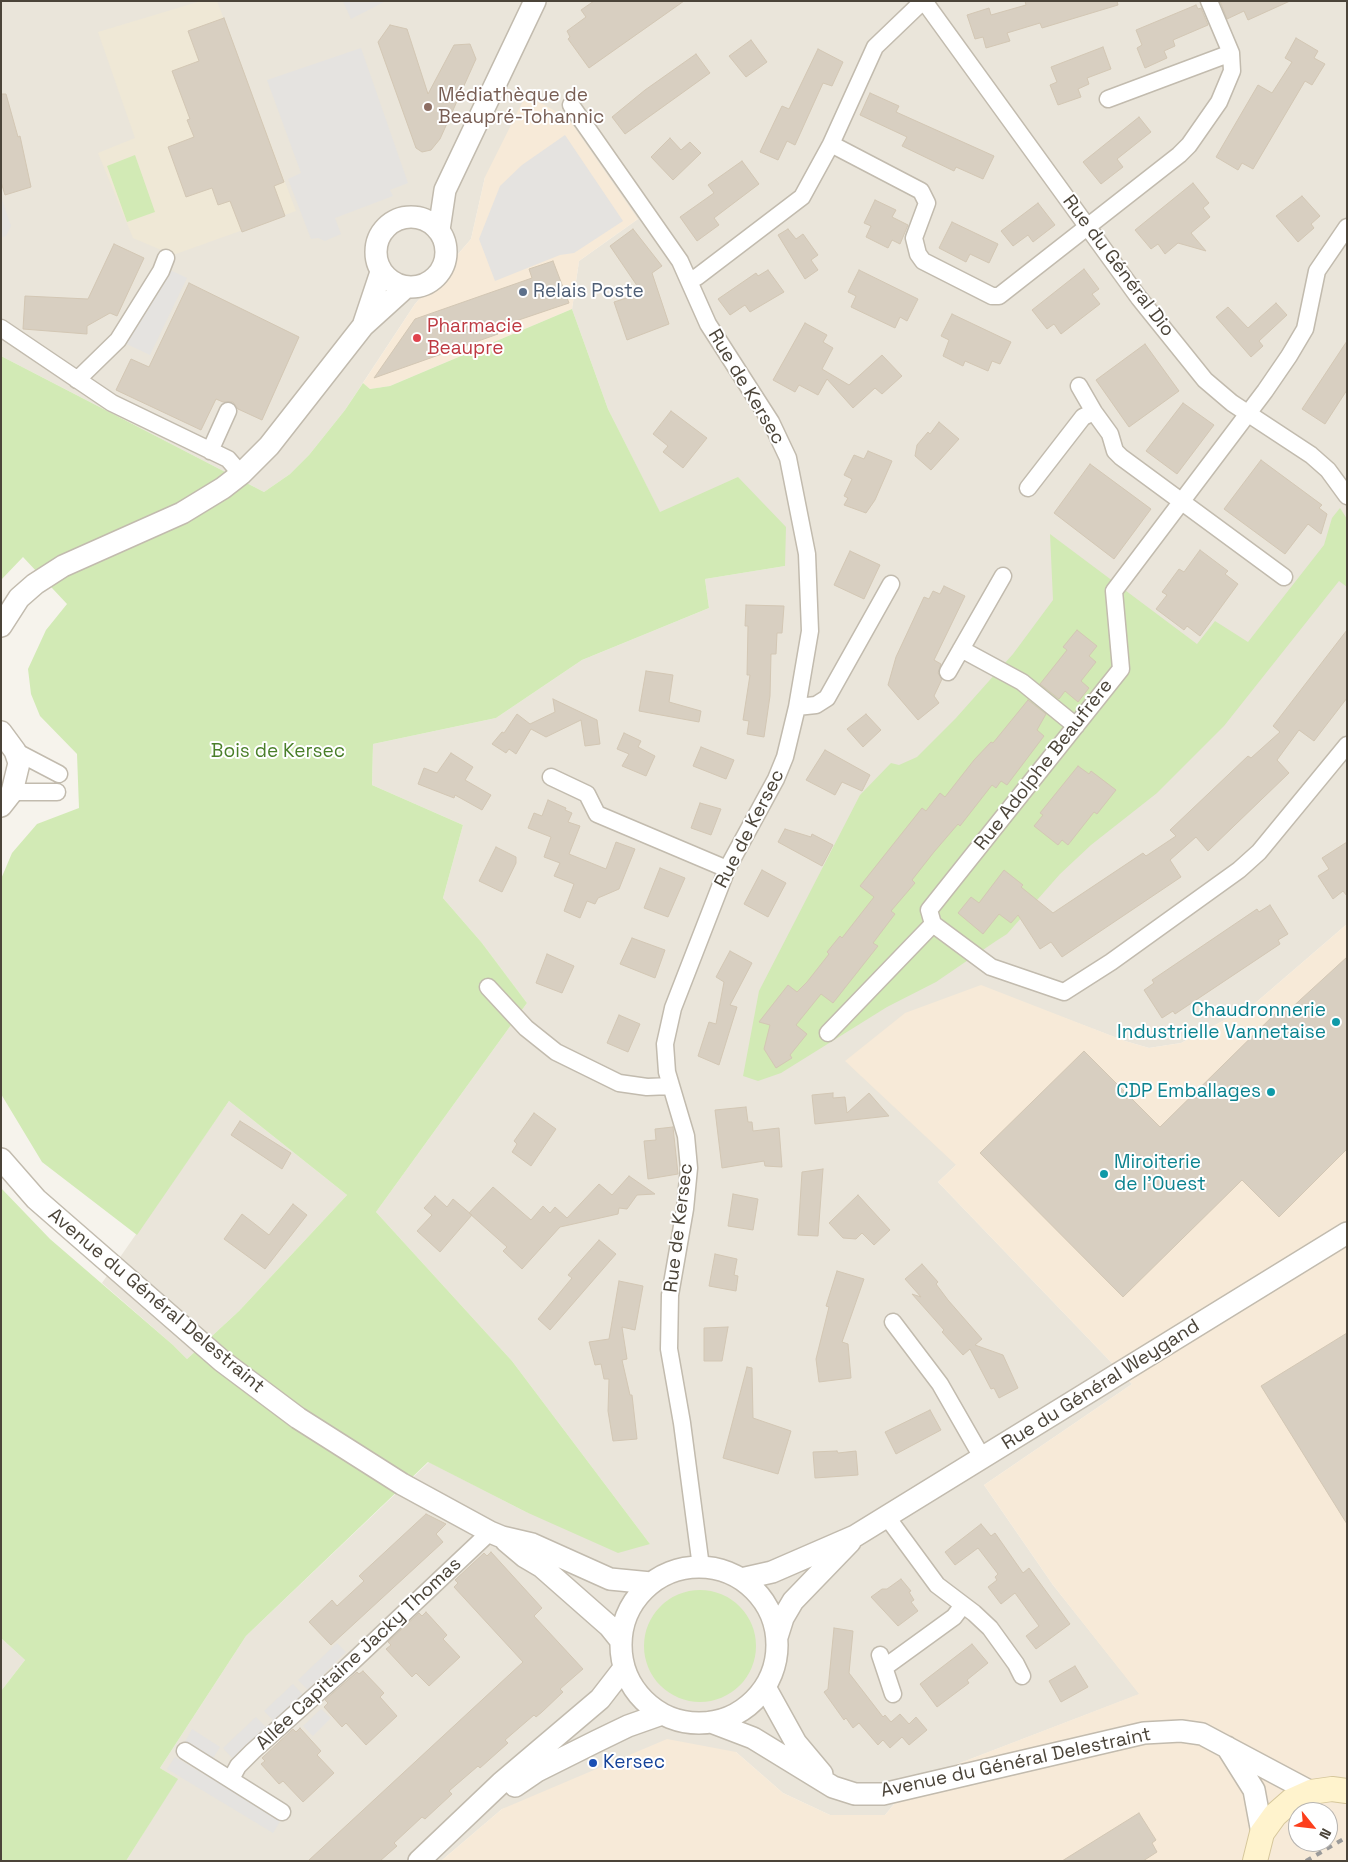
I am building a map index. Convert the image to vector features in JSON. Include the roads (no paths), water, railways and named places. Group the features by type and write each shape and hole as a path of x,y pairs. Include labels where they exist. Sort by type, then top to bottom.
{"main road":[{"path":"1255,1852 1274,1815 1286,1805 1312,1792 1332,1789 1347,1790"}],"street":[{"path":"439,230 445,190 535,1"},
{"path":"690,279 697,277 795,204 812,180 875,47 923,1"},
{"name":"Rue du Général Dio","path":"923,1 1139,298 1205,380 1232,402 1311,455 1328,470 1345,490"},
{"path":"830,144 921,191 927,203 926,211 914,238 918,254 923,261 992,296 999,296 1011,289 1189,145 1219,102 1232,72 1231,53 1209,1"},
{"path":"1108,99 1231,53"},
{"name":"Rue de Kersec","path":"571,105 680,261 690,279 708,324 771,422 788,458 807,554 810,631 797,707 781,768 726,869 690,962 667,1029 665,1058 686,1136 690,1168 670,1295 668,1333 701,1567"},
{"path":"411,216 427,220 439,230 446,248 441,272 422,286 406,287 396,285 381,272 375,253 377,241 382,231 390,222 411,216 445,190"},
{"name":"Rue Adolphe Beaufrère","path":"828,1033 931,917 1121,669 1114,591 1249,413 1289,356 1305,329 1317,271 1347,227"},
{"path":"78,380 118,340 166,258"},
{"path":"363,326 381,272"},
{"path":"1,626 19,598 42,579 63,566 182,512 223,488 241,474 269,446 363,326 406,287"},
{"path":"1,328 112,403 210,450 228,460 241,474"},
{"path":"1079,386 1094,412 1110,434 1116,451 1121,457 1284,577"},
{"path":"210,450 228,412"},
{"path":"1028,488 1083,417 1094,412"},
{"path":"948,672 1003,576"},
{"path":"797,707 816,705 827,698 891,584"},
{"path":"961,649 1022,682 1076,726"},
{"path":"1,732 15,751 18,763 17,778 7,799"},
{"path":"931,917 990,967 1064,992 1111,962 1239,870 1259,852 1347,745"},
{"path":"15,751 59,774"},
{"path":"550,777 587,794 597,814 726,869"},
{"path":"7,799 57,792"},
{"path":"488,987 526,1028 556,1052 619,1083 647,1087 672,1086"},
{"name":"Avenue du Général Delestraint","path":"1,1159 36,1199 222,1361 314,1428 402,1484 496,1535 542,1567 610,1626 621,1642"},
{"name":"Rue du Général Weygand","path":"741,1579 772,1572 855,1536 983,1459 1347,1233"},
{"path":"893,1322 940,1384 983,1459"},
{"path":"887,1517 937,1585 990,1628 1016,1664 1022,1676"},
{"name":"Avenue du Général Delestraint","path":"496,1535 532,1544 610,1579 651,1583"},
{"name":"Allée Capitaine Jacky Thomas","path":"231,1779 238,1766 253,1752 496,1535"},
{"name":"Rue du Général Weygand","path":"777,1637 783,1618 793,1600 855,1536"},
{"path":"701,1567 728,1572 741,1579 755,1590 766,1604 773,1620 777,1637 775,1663 765,1687 751,1704 732,1716 711,1722 694,1723 662,1714 645,1702 632,1686 624,1668 621,1642 630,1609 639,1595 651,1583 666,1574 683,1568 701,1567"},
{"path":"893,1694 882,1661 954,1617 963,1605"},
{"path":"419,1861 501,1782 600,1699 624,1668"},
{"path":"765,1687 796,1743 833,1788"},
{"path":"462,1820 538,1771 628,1726 662,1714"},
{"name":"Avenue du Général Delestraint","path":"711,1722 753,1738 833,1788 855,1794 882,1794 1144,1733 1182,1731 1202,1734 1312,1792"},
{"path":"1227,1746 1254,1790 1255,1852"},
{"path":"185,1751 282,1812"}],"railway":[{"path":"1306,1861 1347,1837"}],"place":[{"name":"Médiathèque de Beaupré-Tohannic","path":"428,107"},
{"name":"Relais Poste","path":"523,292"},
{"name":"Pharmacie Beaupre","path":"417,338"},
{"name":"Chaudronnerie Industrielle Vannetaise","path":"1336,1022"},
{"name":"CDP Emballages","path":"1271,1092"},
{"name":"Miroiterie de l'Ouest","path":"1104,1174"},
{"name":"Kersec","path":"593,1763"}],"park label":[{"name":"Bois de Kersec","path":"278,752"}]}
